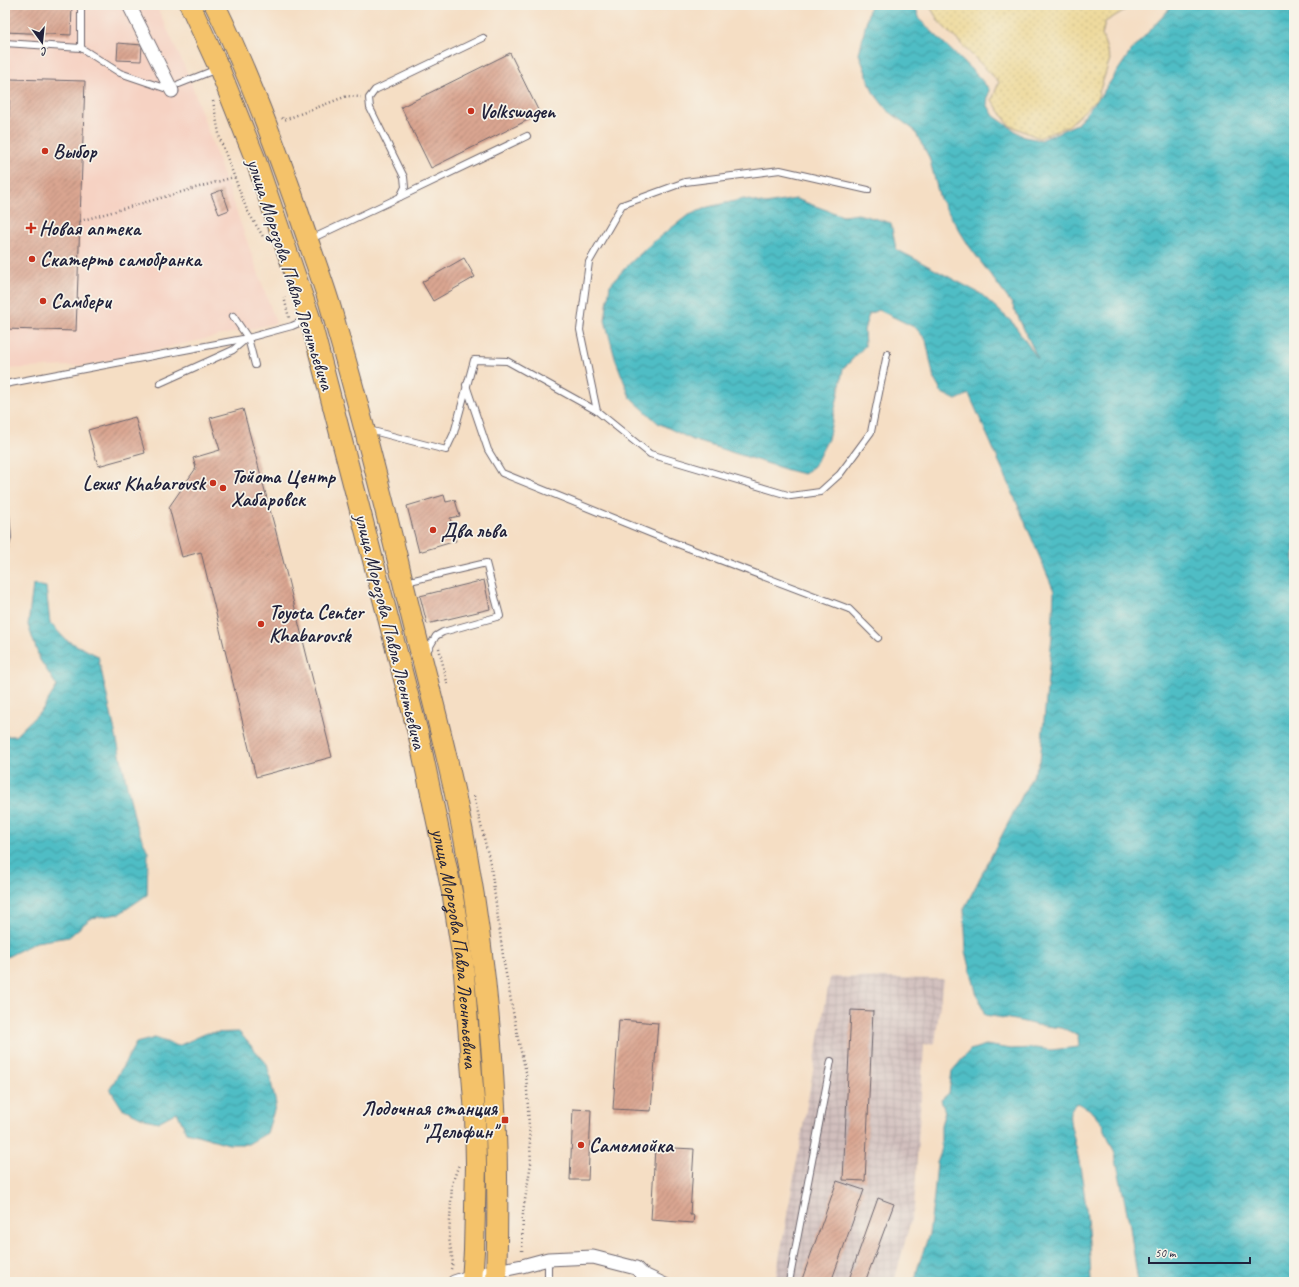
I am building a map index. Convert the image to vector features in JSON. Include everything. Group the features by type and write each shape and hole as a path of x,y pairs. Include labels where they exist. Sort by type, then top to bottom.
{"main road":[{"name":"улица Морозова Павла Леонтьевича","path":"190,5 219,68 256,162 310,318 419,737 453,897 463,961 475,1113 476,1172 472,1279"},
{"name":"улица Морозова Павла Леонтьевича","path":"216,5 257,98 279,156 328,298 364,429 455,798 474,899 486,987 494,1064 497,1153 496,1276"}],"street":[{"path":"129,5 175,87"},
{"path":"452,1276 472,1279 496,1276 548,1259 593,1257 636,1268 650,1282"}],"lane":[{"path":"81,5 81,48"},
{"path":"400,197 405,187 404,177 370,108 369,98 374,90 483,38"},
{"path":"5,43 81,48 120,74 175,87 219,68"},
{"path":"308,241 527,136"},
{"path":"597,411 580,330 589,262 622,205 685,182 780,170 868,190"},
{"path":"233,316 248,338 255,365"},
{"path":"5,384 248,338 292,326 310,318"},
{"path":"160,383 233,350 248,338"},
{"path":"364,429 446,450 454,433 474,360 507,361 597,411 650,454 791,496 820,492 840,474 871,432 887,354"},
{"path":"466,385 488,450 502,473 662,538 849,609 878,638"},
{"path":"5,502 8,538 5,549"},
{"path":"400,573 410,581 486,563 500,616 443,632 436,636 422,662"},
{"path":"789,1282 831,1061"},
{"path":"548,1259 548,1282"},
{"path":"636,1268 667,1282"}],"path":[{"path":"280,115 284,120 347,96 369,98"},
{"path":"215,113 220,139 234,177 247,210 264,239"},
{"path":"80,221 234,177"},
{"path":"283,294 292,326"},
{"path":"452,1276 453,1263 450,1238 452,1184 461,1158"}],"shaded area":[{"path":"5,5 156,5 187,72 276,323 89,365 5,369"},
{"path":"830,977 943,979 935,1043 924,1045 914,1208 894,1282 775,1282"}],"sand":[{"path":"929,5 1133,5 1105,22 1102,35 1110,59 1097,99 1068,126 1039,138 1009,125 992,100 999,82 940,23"}],"water":[{"path":"870,5 915,5 920,20 978,76 989,89 987,104 994,116 1024,137 1041,140 1077,124 1102,94 1131,51 1173,5 1294,5 1294,1282 1138,1282 1130,1227 1115,1154 1103,1125 1089,1109 1077,1103 1072,1108 1070,1120 1080,1165 1086,1204 1091,1282 915,1282 918,1267 929,1234 937,1163 941,1152 941,1125 945,1112 941,1100 949,1093 952,1071 970,1050 986,1045 1010,1049 1035,1048 1051,1050 1079,1047 1078,1035 1062,1028 1037,1025 985,1015 976,992 966,951 964,909 1040,761 1052,636 1054,591 969,394 956,400 942,393 934,379 926,340 916,328 879,310 869,314 864,330 865,346 843,369 828,439 814,466 804,474 693,440 658,423 630,397 615,358 605,320 610,285 626,267 653,242 687,216 708,207 744,199 765,204 796,199 843,216 858,214 891,223 896,249 981,294 1013,323 1038,359 1012,304 969,246 940,199 929,157 914,130 887,110 873,92 859,54"},
{"path":"33,585 46,587 50,623 66,640 98,656 136,825 148,852 147,895 119,914 91,918 69,937 36,942 5,958 5,736 15,736 42,710 57,686 40,660 28,625"},
{"path":"239,1032 267,1064 276,1104 267,1133 248,1144 229,1144 186,1132 177,1112 158,1122 145,1119 122,1108 110,1089 136,1043 155,1038 178,1046 207,1033"}],"building":[{"path":"5,5 72,5 71,35 5,32"},
{"path":"118,43 142,45 141,61 117,60"},
{"name":"Volkswagen","path":"510,53 540,114 431,168 401,107"},
{"name":"Выбор","path":"10,79 85,81 76,331 5,329 5,236"},
{"path":"222,190 229,210 219,214 211,194"},
{"path":"464,258 475,277 433,301 422,282"},
{"path":"243,409 276,532 332,757 256,777 201,552 182,557 169,507 196,468 193,458 220,450 210,418"},
{"path":"135,417 145,453 98,466 88,430"},
{"name":"Два льва","path":"444,495 446,502 455,500 460,516 450,518 456,541 419,552 407,506"},
{"path":"484,580 490,609 427,624 420,596"},
{"path":"851,1010 873,1011 865,1181 843,1180"},
{"path":"619,1020 658,1023 651,1111 613,1109"},
{"name":"Самомойка","path":"573,1109 591,1110 588,1180 570,1180"},
{"path":"655,1147 694,1149 690,1215 694,1215 693,1223 651,1220"},
{"path":"837,1181 864,1190 831,1282 801,1282"},
{"path":"878,1198 894,1204 865,1282 848,1282"}],"place":[{"name":"Volkswagen","path":"471,111"},
{"name":"Выбор","path":"45,151"},
{"name":"Новая аптека","path":"31,228"},
{"name":"Скатерть самобранка","path":"32,259"},
{"name":"Самбери","path":"43,301"},
{"name":"Lexus Khabarovsk","path":"213,483"},
{"name":"Тойота Центр Хабаровск","path":"223,488"},
{"name":"Два льва","path":"433,530"},
{"name":"Toyota Center Khabarovsk","path":"261,624"},
{"name":"Лодочная станция \"Дельфин\"","path":"505,1120"},
{"name":"Самомойка","path":"581,1145"}]}
